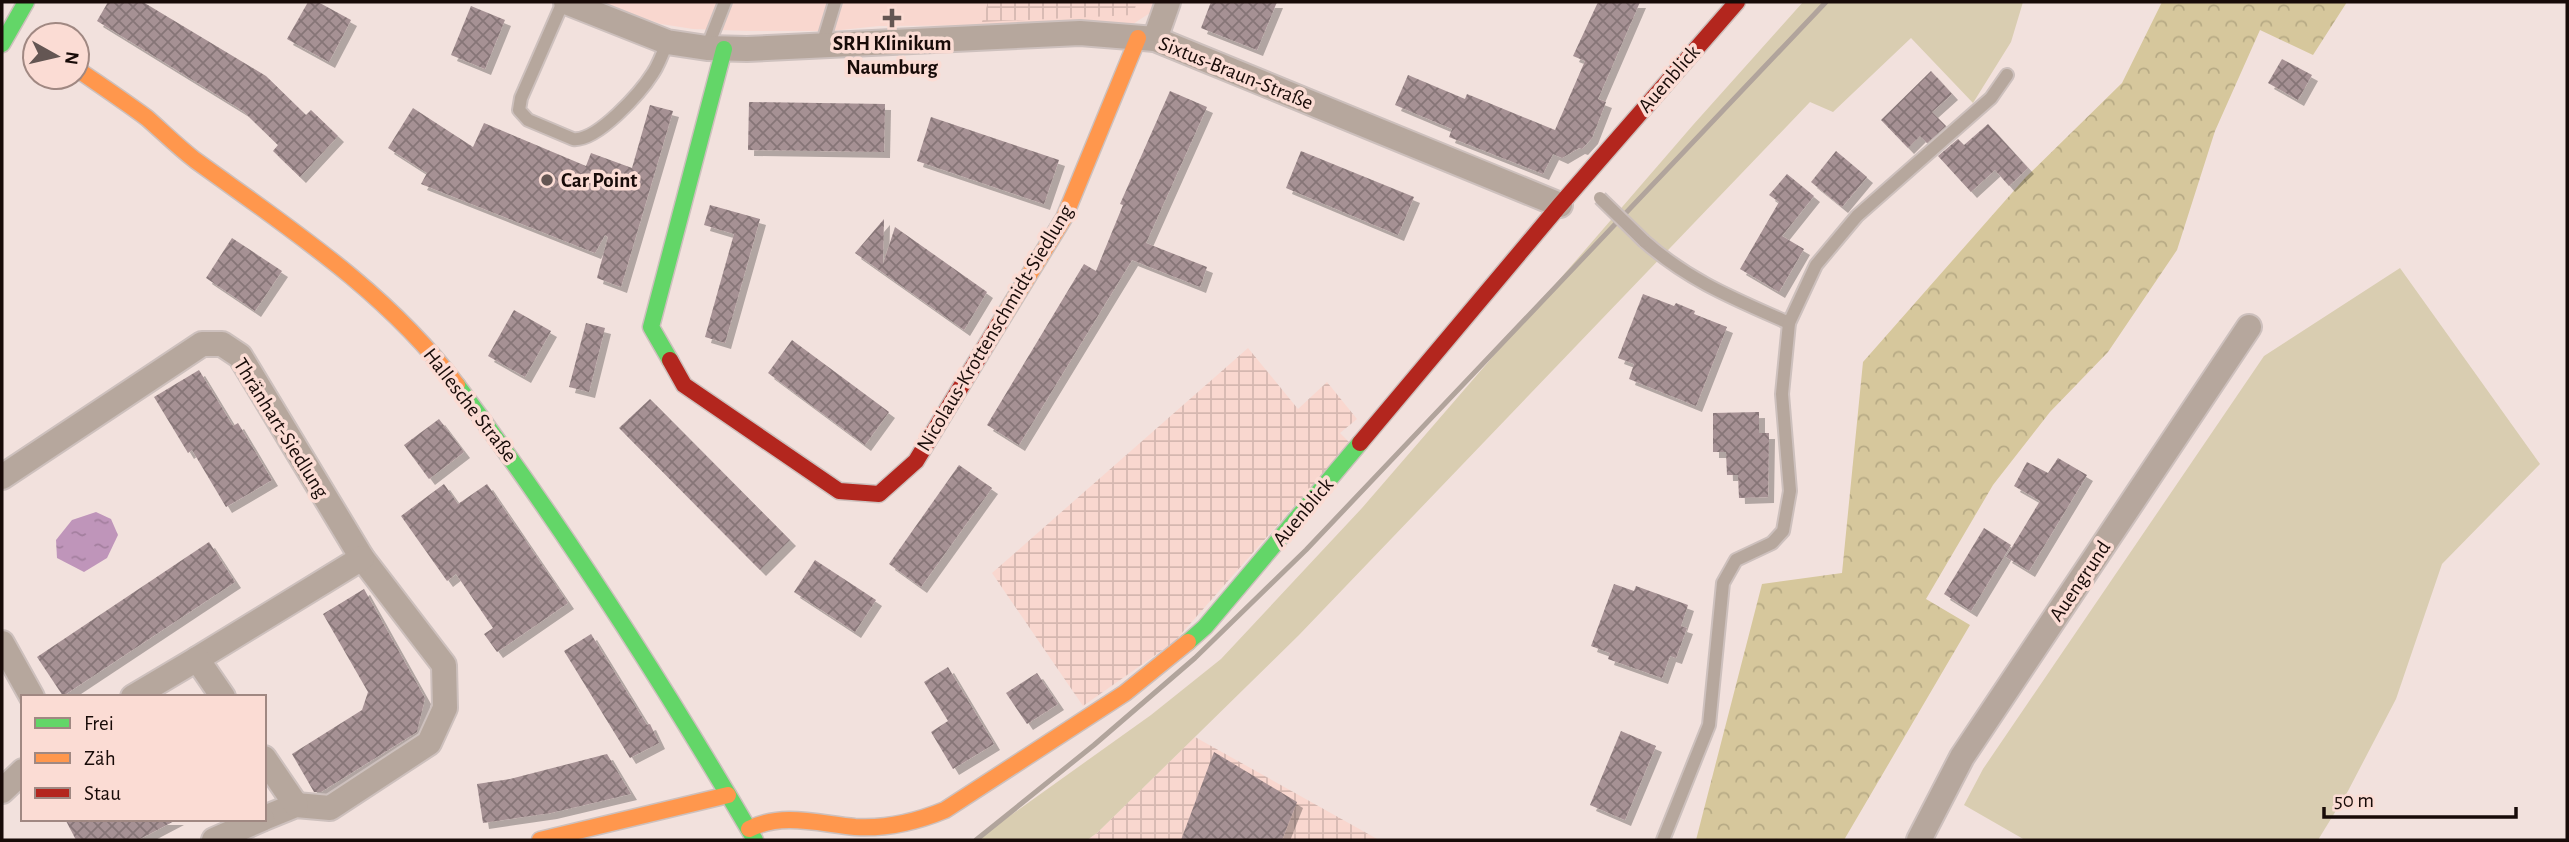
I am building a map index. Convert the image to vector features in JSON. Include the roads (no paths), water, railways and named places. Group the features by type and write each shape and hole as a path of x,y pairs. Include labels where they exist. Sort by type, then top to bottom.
{"street":[{"path":"2,44 26,2"},
{"name":"Sixtus-Braun-Straße","path":"565,2 667,42 715,48 1080,33 1146,38 1560,205"},
{"path":"1146,38 1168,2"},
{"name":"Auenblick","path":"752,834 759,824 791,819 857,827 913,823 945,810 980,789 1152,673 1205,627 1560,205 1737,2"},
{"name":"Nicolaus-Krottenschmidt-Siedlung","path":"715,48 651,327 684,384 839,491 879,494 916,461 1063,218 1146,38"},
{"name":"Hallesche Straße","path":"91,79 333,261 372,292 408,327 449,375 591,569 752,834"},
{"name":"Auengrund","path":"1919,840 1962,757 2249,327"},
{"name":"Thränhart-Siedlung","path":"2,477 202,344 222,344 240,356 362,558 444,665 445,708 429,743 330,808 296,805 266,818"},
{"path":"135,695 362,558"},
{"path":"2,643 31,695"},
{"path":"197,659 222,695"},
{"path":"266,761 296,805"},
{"path":"2,791 21,773"},
{"path":"540,840 729,795"},
{"name":"Thränhart-Siedlung","path":"214,840 258,821"}],"lane":[{"path":"565,2 521,98 519,110 528,120 573,139 586,137 619,113 653,73 667,42"},
{"path":"715,48 725,2"},
{"path":"822,45 835,2"},
{"path":"1663,840 1709,725 1723,583 1736,560 1772,543 1783,531 1790,491 1782,394 1789,323 1816,265 1857,216 1991,98 2007,75"},
{"path":"1582,180 1671,264 1722,294 1789,323"}],"water":[{"path":"96,512 111,519 118,535 107,558 84,572 57,558 56,540 72,520"}],"railway":[{"path":"976,840 1094,745 1195,658 1306,550 1826,2"}],"place":[{"name":"SRH Klinikum Naumburg","path":"892,18"},
{"name":"Car Point","path":"547,180"}]}
